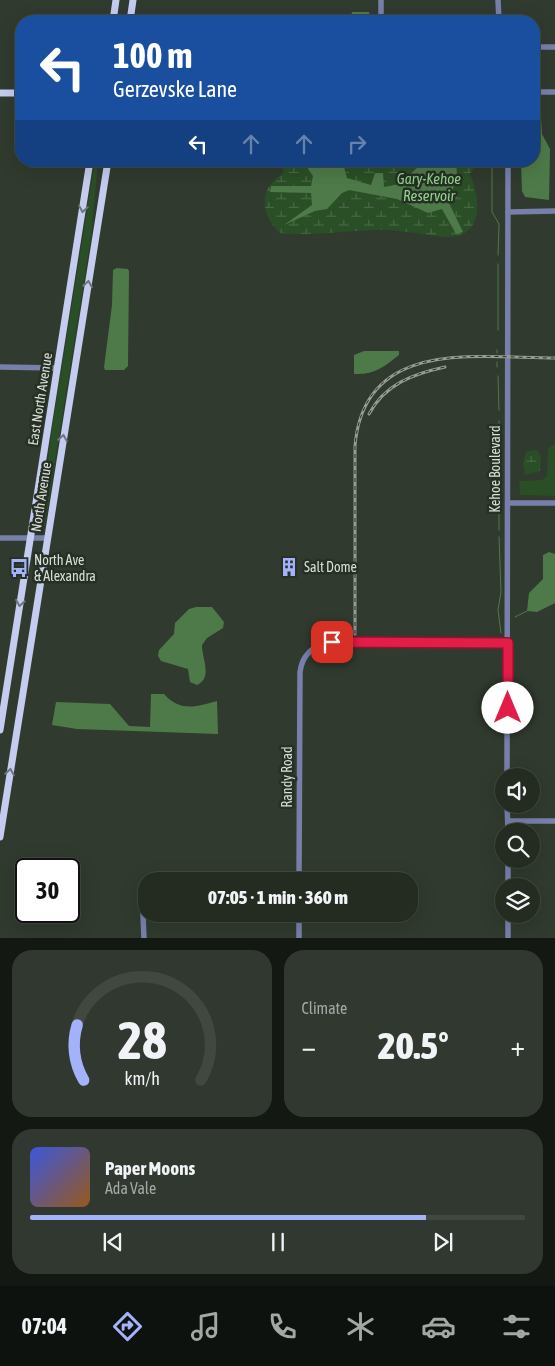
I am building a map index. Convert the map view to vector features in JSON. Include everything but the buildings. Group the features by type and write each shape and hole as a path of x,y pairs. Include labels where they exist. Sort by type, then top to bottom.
{"main road":[{"path":"114,15 116,0"},
{"path":"131,15 133,0"},
{"path":"0,93 15,93"},
{"name":"East North Avenue","path":"0,730 89,167"},
{"name":"North Avenue","path":"0,837 107,167"}],"street":[{"path":"380,0 381,15"},
{"path":"498,0 499,15"},
{"path":"540,47 555,47"},
{"path":"540,92 555,92"},
{"name":"Kehoe Boulevard","path":"507,768 508,167"},
{"path":"508,212 555,212"},
{"path":"0,367 57,368"},
{"path":"508,502 555,503"},
{"path":"0,538 47,538"},
{"name":"Randy Road","path":"299,872 300,672 302,661 311,648 325,643 508,643"},
{"path":"508,813 508,821 555,821"},
{"path":"143,922 144,938"},
{"path":"299,922 299,938"},
{"path":"508,923 508,938"}],"green space":[{"path":"94,167 97,167 91,237 44,528 40,527 51,435"},
{"path":"283,167 474,167 470,174 477,197 477,213 471,228 465,233 454,237 385,230 315,234 280,233 269,219 265,208 265,196 268,188 283,173"},
{"path":"555,443 555,496 520,495 519,481 542,480 547,476 548,449"},
{"path":"538,451 541,459 540,471 525,475 523,463 526,452"}],"water":[{"path":"352,12 369,12 369,15 351,15"},
{"path":"540,117 542,134 550,149 549,200 525,197 522,191 521,167 540,167"},
{"name":"Gary-Kehoe Reservoir","path":"308,167 344,167 347,178 371,185 375,173 383,173 384,187 400,184 418,167 456,167 457,174 449,203 463,232 456,234 442,209 428,213 397,199 349,190 342,193 327,209 315,211 284,225 312,205 311,193 270,192 271,186 311,186 313,176"},
{"path":"117,268 128,269 129,271 128,366 124,370 105,370 112,305 113,270"},
{"path":"364,351 399,351 399,355 373,372 354,374 354,355"},
{"path":"549,552 555,554 555,603 537,612 527,611 529,593 543,579 543,555"},
{"path":"212,607 224,622 223,628 207,638 202,645 206,673 202,682 197,685 190,682 188,669 161,661 158,656 159,650 174,634 175,623 189,609"},
{"path":"151,694 164,694 176,704 182,706 202,705 217,701 218,734 77,729 52,725 56,702 110,704 129,726 150,727"}],"waterway":[{"path":"492,167 492,212 499,224 498,255"},
{"path":"498,264 498,330"},
{"path":"497,362 497,367"},
{"path":"498,376 499,410"},
{"path":"499,421 499,461"},
{"path":"499,468 499,530"},
{"path":"499,537 501,592 498,610 501,633"},
{"path":"515,617 527,611"}],"railway":[{"path":"355,634 355,446 363,411 379,386 402,370 429,361 460,357 493,356 555,358"},
{"path":"369,414 383,395 401,382 422,373 445,367"}],"place":[{"name":"Salt Dome","path":"289,567"},
{"name":"North Ave & Alexandra","path":"19,568"}],"route":[{"path":"332,642 508,643 508,708"}]}
